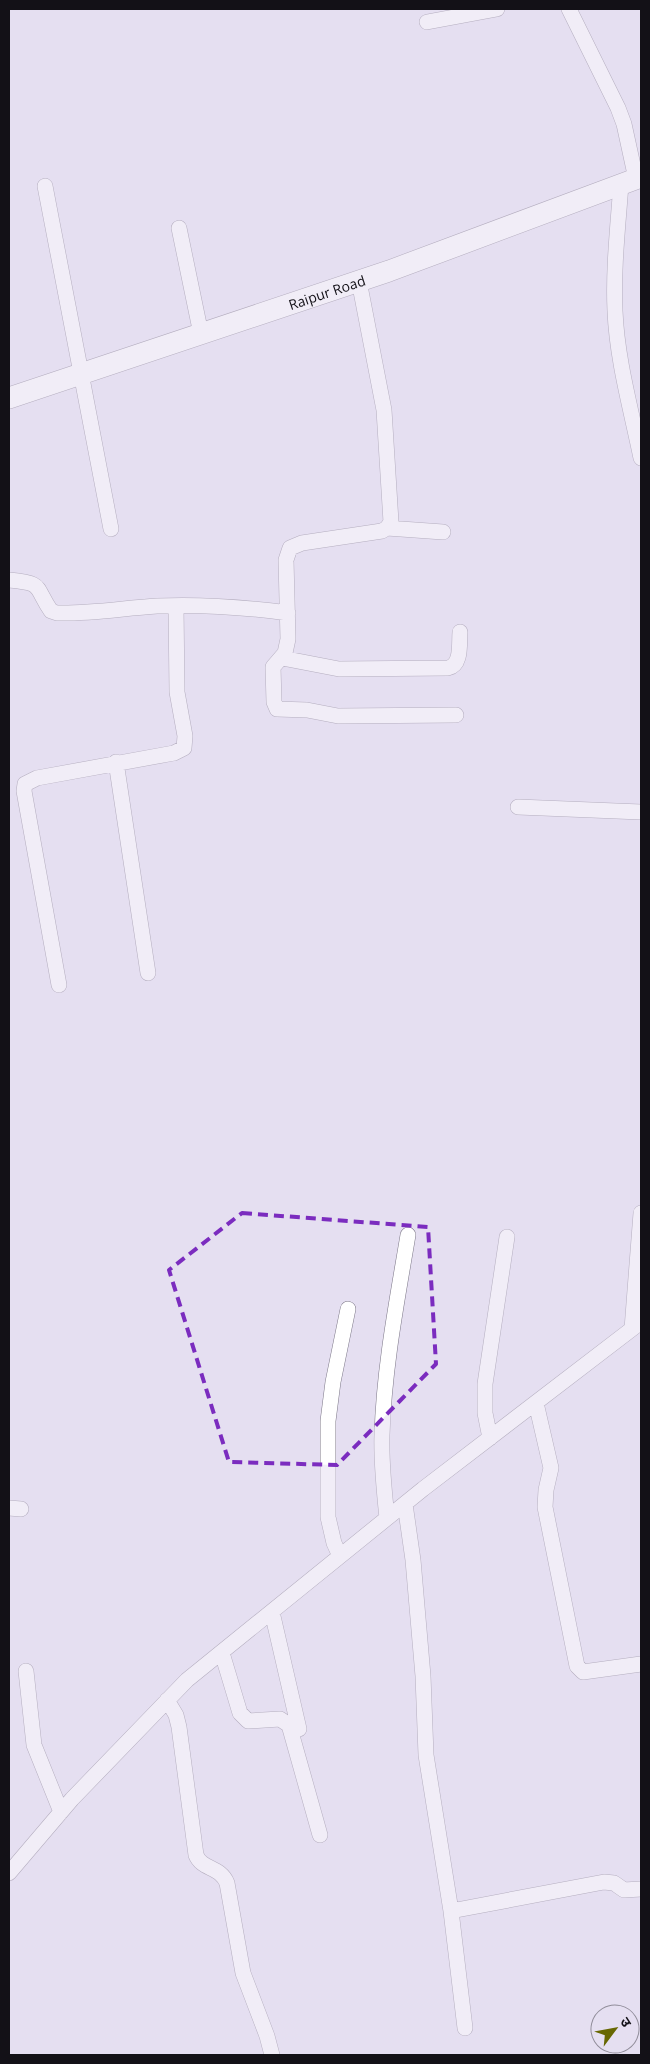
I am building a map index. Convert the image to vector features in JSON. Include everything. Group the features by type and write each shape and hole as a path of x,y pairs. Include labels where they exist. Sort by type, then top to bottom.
{"main road":[{"name":"Raipur Road","path":"9,398 359,281 633,180"}],"street":[{"path":"427,22 497,9"},
{"path":"569,9 624,124 633,180 615,280 615,312 621,364 641,458"},
{"path":"45,186 111,529"},
{"path":"180,228 201,334"},
{"path":"359,281 384,410 391,515 391,522 388,528"},
{"path":"443,532 388,528 382,531 302,543 290,548 286,560 288,639 285,653 276,663 272,674 274,702 277,709 307,710 338,716 456,715"},
{"path":"9,580 32,583 37,586 51,611 57,613 176,606 236,606 288,613"},
{"path":"59,985 24,791 25,784 37,778 116,762 174,753 184,748 186,736 177,692 176,606"},
{"path":"282,658 339,669 448,668 453,667 457,662 460,632"},
{"path":"116,762 148,973"},
{"path":"518,807 641,812"},
{"path":"9,1873 61,1812 187,1680 387,1518 636,1326 641,1213"},
{"path":"387,1518 382,1467 384,1395 408,1235"},
{"path":"490,1438 485,1413 485,1384 507,1237"},
{"path":"340,1556 334,1543 328,1517 328,1421 332,1382 348,1309"},
{"path":"536,1403 551,1468 546,1490 545,1507 576,1666 583,1672 641,1664"},
{"path":"405,1504 413,1560 423,1676 426,1755 451,1911 465,2028"},
{"path":"272,1612 299,1729"},
{"path":"222,1653 240,1712 244,1718 248,1721 280,1719 289,1724 320,1836"},
{"path":"26,1671 34,1746 61,1812"},
{"path":"167,1700 176,1715 179,1727 196,1855 202,1864 224,1876 227,1883 244,1973 268,2036 272,2055"},
{"path":"451,1911 604,1882 614,1883 624,1890 641,1889"}],"highlighted area":[{"path":"242,1213 428,1227 436,1364 337,1465 229,1462 169,1270"}]}
